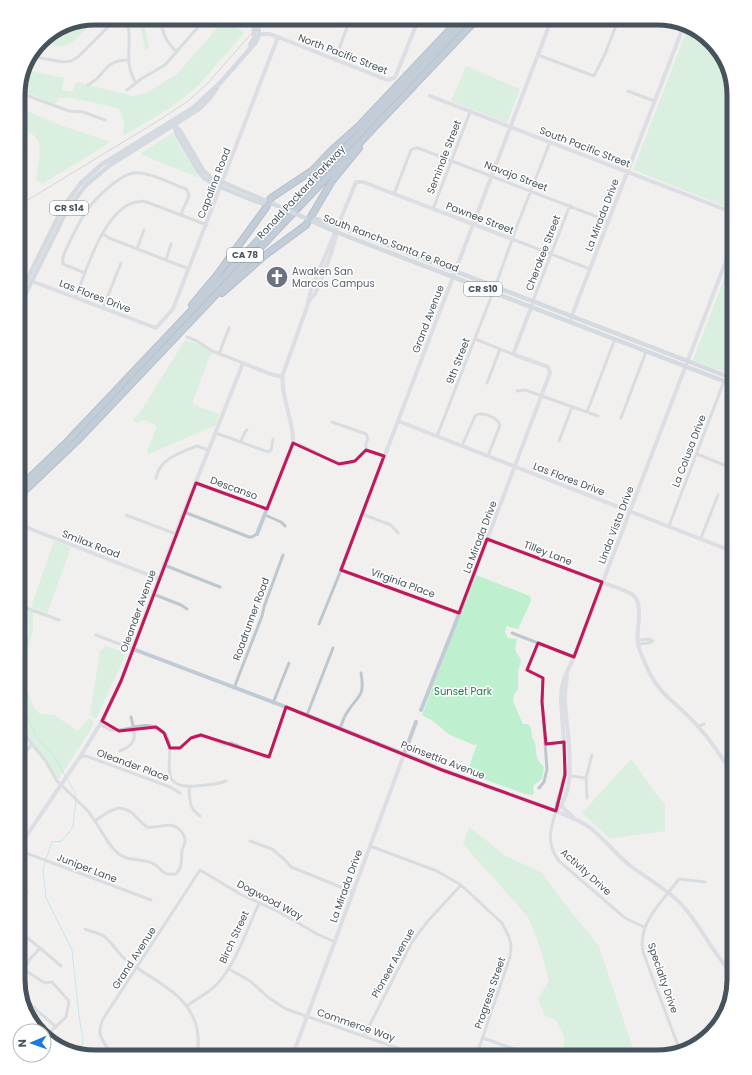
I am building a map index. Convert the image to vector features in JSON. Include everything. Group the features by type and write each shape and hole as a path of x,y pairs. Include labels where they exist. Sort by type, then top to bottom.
{"highway":[{"path":"446,33 452,25"},
{"path":"293,204 328,160 454,25"},
{"name":"Ronald Packard Parkway","path":"25,482 64,445 462,25"},
{"name":"Ronald Packard Parkway","path":"25,490 62,456 472,25"},
{"path":"210,301 217,297 264,256 306,224 332,181 384,117"},
{"path":"165,339 217,275 269,203 271,198 312,170 359,126"}],"main road":[{"name":"CR S14","path":"244,55 254,38 254,25"},
{"name":"CR S14","path":"25,292 65,214 79,192 102,171 128,151 174,123 201,101 220,83 256,42 259,34 257,25"},
{"name":"CR S10","path":"174,123 203,170 210,177 222,185 262,203 275,205 309,219"},
{"name":"South Rancho Santa Fe Road","path":"309,219 316,219 338,226 428,262 493,292 727,382"},
{"name":"South Rancho Santa Fe Road","path":"309,219 336,232 419,264 495,287 727,376"},
{"path":"419,264 420,262 428,262"},
{"name":"CR S14","path":"25,288 30,280"}],"street":[{"path":"36,57 63,62 71,61 78,57 109,26 112,25"},
{"path":"128,25 129,35 128,60 130,72 136,83"},
{"path":"161,25 164,37 177,52"},
{"path":"335,60 348,25"},
{"name":"North Pacific Street","path":"259,34 269,34 278,37 384,79 392,79 396,75 416,25"},
{"name":"Grand Avenue","path":"319,624 398,422 549,25"},
{"path":"538,55 594,76 605,54 616,25"},
{"path":"127,90 163,67 199,26"},
{"name":"La Mirada Drive","path":"570,322 682,30"},
{"name":"Capalina Road","path":"156,328 173,308 190,268 278,37"},
{"path":"88,85 112,63 120,60 128,60"},
{"path":"628,91 654,101"},
{"path":"25,95 69,111 83,112 105,120"},
{"name":"South Pacific Street","path":"430,96 727,211"},
{"name":"Seminole Street","path":"433,209 470,112"},
{"path":"495,287 550,142"},
{"name":"Navajo Street","path":"394,194 411,150 418,148 531,190 608,221"},
{"path":"85,273 63,264 62,257 77,226 88,208 99,195 120,179 132,173 140,173 186,189 189,196 181,214"},
{"name":"Pawnee Street","path":"338,226 355,184 358,181 590,269"},
{"path":"76,297 93,251 114,217 127,205 136,202 150,203 206,225"},
{"name":"Cherokee Street","path":"515,355 514,352 570,205"},
{"path":"184,512 249,538 257,534 293,443 294,433 282,383 282,377 309,302 313,284 338,226"},
{"path":"137,249 144,230"},
{"path":"103,234 137,249 190,268"},
{"path":"166,260 171,244"},
{"name":"Linda Vista Drive","path":"566,742 560,693 564,678 574,657 727,258"},
{"path":"103,308 121,264"},
{"name":"Las Flores Drive","path":"25,278 156,328"},
{"name":"9th Street","path":"437,436 493,292"},
{"path":"219,354 229,328"},
{"path":"587,412 617,334"},
{"path":"187,337 219,354 270,374 282,377"},
{"path":"475,339 515,355"},
{"path":"487,383 500,349"},
{"path":"621,418 646,352"},
{"name":"La Mirada Drive","path":"421,710 550,373 549,368 515,355"},
{"name":"Oleander Avenue","path":"25,838 80,757 101,722 121,681 184,512 243,363"},
{"name":"La Colusa Drive","path":"669,526 724,381"},
{"path":"517,391 525,390 598,416"},
{"path":"559,441 572,408"},
{"path":"462,446 475,416 481,414 491,417 497,420 500,425 488,456"},
{"path":"293,443 310,449 339,464 346,464 355,461 366,450 368,436 365,433 332,422"},
{"name":"Las Flores Drive","path":"398,422 727,549"},
{"path":"241,441 247,430"},
{"path":"216,432 268,452 271,450 273,439"},
{"path":"156,478 158,470 169,458 197,446 208,450"},
{"path":"366,450 384,456"},
{"path":"697,454 727,466"},
{"name":"Descanso","path":"196,483 267,509"},
{"path":"701,538 718,495"},
{"path":"362,514 391,525 398,533"},
{"path":"126,515 176,534"},
{"path":"265,515 281,522 285,526"},
{"name":"Smilax Road","path":"25,527 159,578"},
{"name":"Tilley Lane","path":"487,539 602,582"},
{"name":"Roadrunner Road","path":"234,688 262,616 283,555"},
{"path":"164,565 220,587"},
{"name":"Virginia Place","path":"341,570 459,613"},
{"path":"602,582 632,594 637,601 639,611 638,642 650,673 657,685 698,727 723,757 727,764"},
{"path":"153,594 181,605 187,609"},
{"path":"25,608 59,620"},
{"path":"512,633 574,657"},
{"name":"Poinsettia Avenue","path":"96,635 307,715 442,770 556,811 588,826 631,867 669,892 689,913 721,961 727,967"},
{"path":"538,643 528,667 529,671 544,678 542,702 546,744 546,776 544,782 539,788"},
{"path":"307,715 333,648"},
{"path":"273,703 289,663"},
{"path":"340,729 347,713 358,699 362,691 363,685 361,673"},
{"path":"170,748 180,748 191,738 201,736 225,745 231,743 269,757 286,707"},
{"path":"120,751 126,749 133,743 135,735 131,718"},
{"path":"101,722 110,730 119,731 149,725 161,730 167,737 170,748 170,777 176,784 181,786 189,786 219,784 226,781"},
{"name":"La Mirada Drive","path":"294,1050 416,722"},
{"path":"698,727 704,724"},
{"path":"25,735 45,760 60,785 81,804 113,848 122,856 138,861 150,862 166,874 176,874 180,870 185,841 182,832 177,827 168,825 147,827 132,812 125,808 111,810 94,821"},
{"path":"546,744 566,742"},
{"path":"556,811 562,806 570,776 566,742"},
{"path":"556,811 565,775 566,742"},
{"path":"25,753 32,744"},
{"path":"587,798 586,778 592,755"},
{"name":"Oleander Place","path":"80,757 86,756 170,787 180,793"},
{"path":"570,776 586,778"},
{"path":"189,786 191,805 194,811 200,816"},
{"path":"562,806 574,819"},
{"name":"Activity Drive","path":"556,811 550,834 552,851 559,861 625,918 644,927"},
{"path":"250,841 272,849 291,867 297,870 353,892"},
{"name":"Progress Street","path":"370,846 437,870 461,885 501,921 509,937 511,945 510,957 479,1050"},
{"name":"Juniper Lane","path":"25,852 151,900"},
{"name":"Grand Avenue","path":"109,1050 101,1038 101,1024 200,870"},
{"name":"Dogwood Way","path":"200,870 240,894 279,912 317,934 335,942"},
{"name":"Specialty Drive","path":"678,1047 643,952 642,939 644,927 649,918 679,878 705,882"},
{"name":"Pioneer Avenue","path":"364,1036 412,942 427,922 461,885"},
{"name":"Birch Street","path":"186,1006 215,986 223,978 229,969 259,904"},
{"path":"85,929 104,937 125,959 173,992 186,1006 193,1017 197,1030 198,1050"},
{"path":"25,936 61,966"},
{"path":"25,968 30,959 40,948"},
{"name":"Commerce Way","path":"229,969 250,981 269,998 286,1009 403,1050"},
{"path":"25,971 45,983 52,982 69,1001 68,1012 64,1020 52,1031"},
{"path":"29,1003 56,1027"},
{"path":"483,1038 516,1050"}],"highlighted area":[{"path":"293,443 339,464 355,461 366,450 384,456 341,570 459,613 487,539 602,582 574,657 538,643 527,670 543,678 542,702 546,744 564,742 565,775 556,811 442,770 286,707 269,757 201,735 191,738 180,748 170,748 164,733 156,727 119,731 102,721 121,681 196,483 267,509"}],"green space":[{"path":"90,25 74,41 62,47 48,44 68,30"},
{"path":"140,25 144,25 149,48 145,50"},
{"path":"220,25 234,25 244,33 198,86 168,109 123,136 124,121 118,108 71,98 58,98 55,104 25,92 29,71 65,78 61,90 73,92 76,82 133,96 147,93 178,73"},
{"path":"686,32 690,33 710,49 718,60 725,77 727,95 727,207 633,170"},
{"path":"466,66 520,89 507,123 451,101"},
{"path":"25,110 60,125 111,142 42,184 36,180 40,154 37,139 25,130"},
{"path":"172,133 199,178 140,154"},
{"path":"727,271 727,373 693,360"},
{"path":"185,340 205,346 214,351 210,355 193,401 194,405 219,414 216,425 149,454 147,451 157,426 144,420 137,423 133,419 139,414"},
{"path":"54,541 71,547 47,614 31,607"},
{"name":"Sunset Park","path":"476,575 530,596 531,601 518,629 507,626 505,632 508,638 517,639 515,650 521,660 518,672 518,689 513,700 523,724 528,724 531,728 532,738 538,759 544,767 542,779 534,785 534,793 532,795 525,794 467,773 477,744 474,745 450,735 433,721 422,715"},
{"path":"28,610 33,612 33,631 25,656 25,645 29,633"},
{"path":"106,646 124,652 125,656 96,719 90,715 100,651"},
{"path":"25,680 34,708 40,714 54,715 78,731 89,718 94,722 90,731 57,781 52,770 30,743 25,733"},
{"path":"631,759 665,805 665,831 610,839 582,813"},
{"path":"469,827 506,856 542,873 599,946 634,1050 566,1050 564,1036 557,1021 545,1016 538,999 549,981 540,947 528,917 463,844"}],"waterway":[{"path":"25,712 36,736 56,759 65,775"},
{"path":"67,778 76,795 76,798"},
{"path":"46,859 52,842 62,841 73,827 76,801"},
{"path":"45,862 43,870 46,898 72,950 83,1040 81,1049"}],"railway":[{"path":"25,202 187,102 208,83 259,25"}],"place":[{"name":"Awaken San Marcos Campus","path":"277,277"}]}
